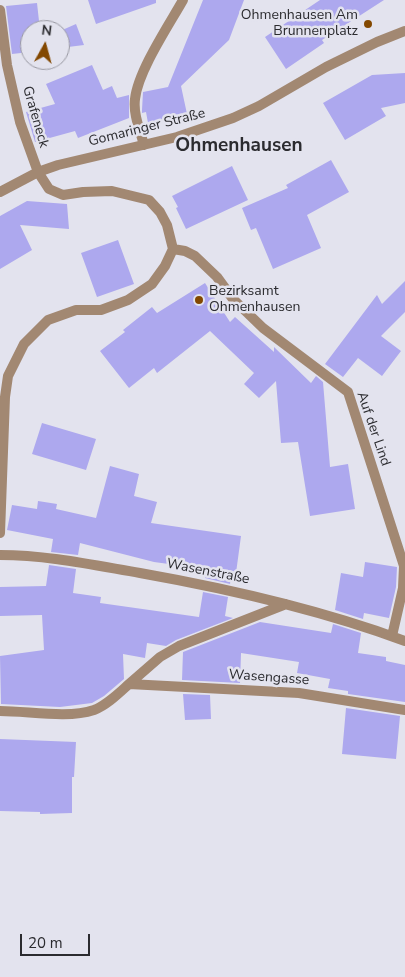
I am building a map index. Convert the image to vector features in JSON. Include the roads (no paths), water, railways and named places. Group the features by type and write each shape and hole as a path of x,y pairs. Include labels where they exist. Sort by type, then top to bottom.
{"street":[{"path":"144,145 136,116 135,99 144,71 183,0"},
{"name":"Grafeneck","path":"0,10 7,65 20,122 38,172"},
{"name":"Gomaringer Straße","path":"0,192 38,172 79,159 177,137 233,118 258,106 326,66 405,31"},
{"path":"0,533 5,397 8,376 24,344 48,320 76,310 101,310 128,300 152,284 165,266 173,249 167,225 160,212 149,200 112,191 63,195 49,189 38,172"},
{"name":"Auf der Lind","path":"173,249 185,251 204,264 217,277 233,299 263,328 348,392 404,566 403,588 392,636"},
{"name":"Wasenstraße","path":"0,555 55,558 217,586 336,618 405,641"},
{"path":"0,710 76,714 95,709 110,701 160,657 179,646 286,604"},
{"name":"Wasengasse","path":"129,684 300,693 405,710"}],"place":[{"name":"Ohmenhausen Am Brunnenplatz","path":"368,24"},
{"name":"Bezirksamt Ohmenhausen","path":"199,300"}],"district":[{"name":"Ohmenhausen","path":"239,146"}]}
